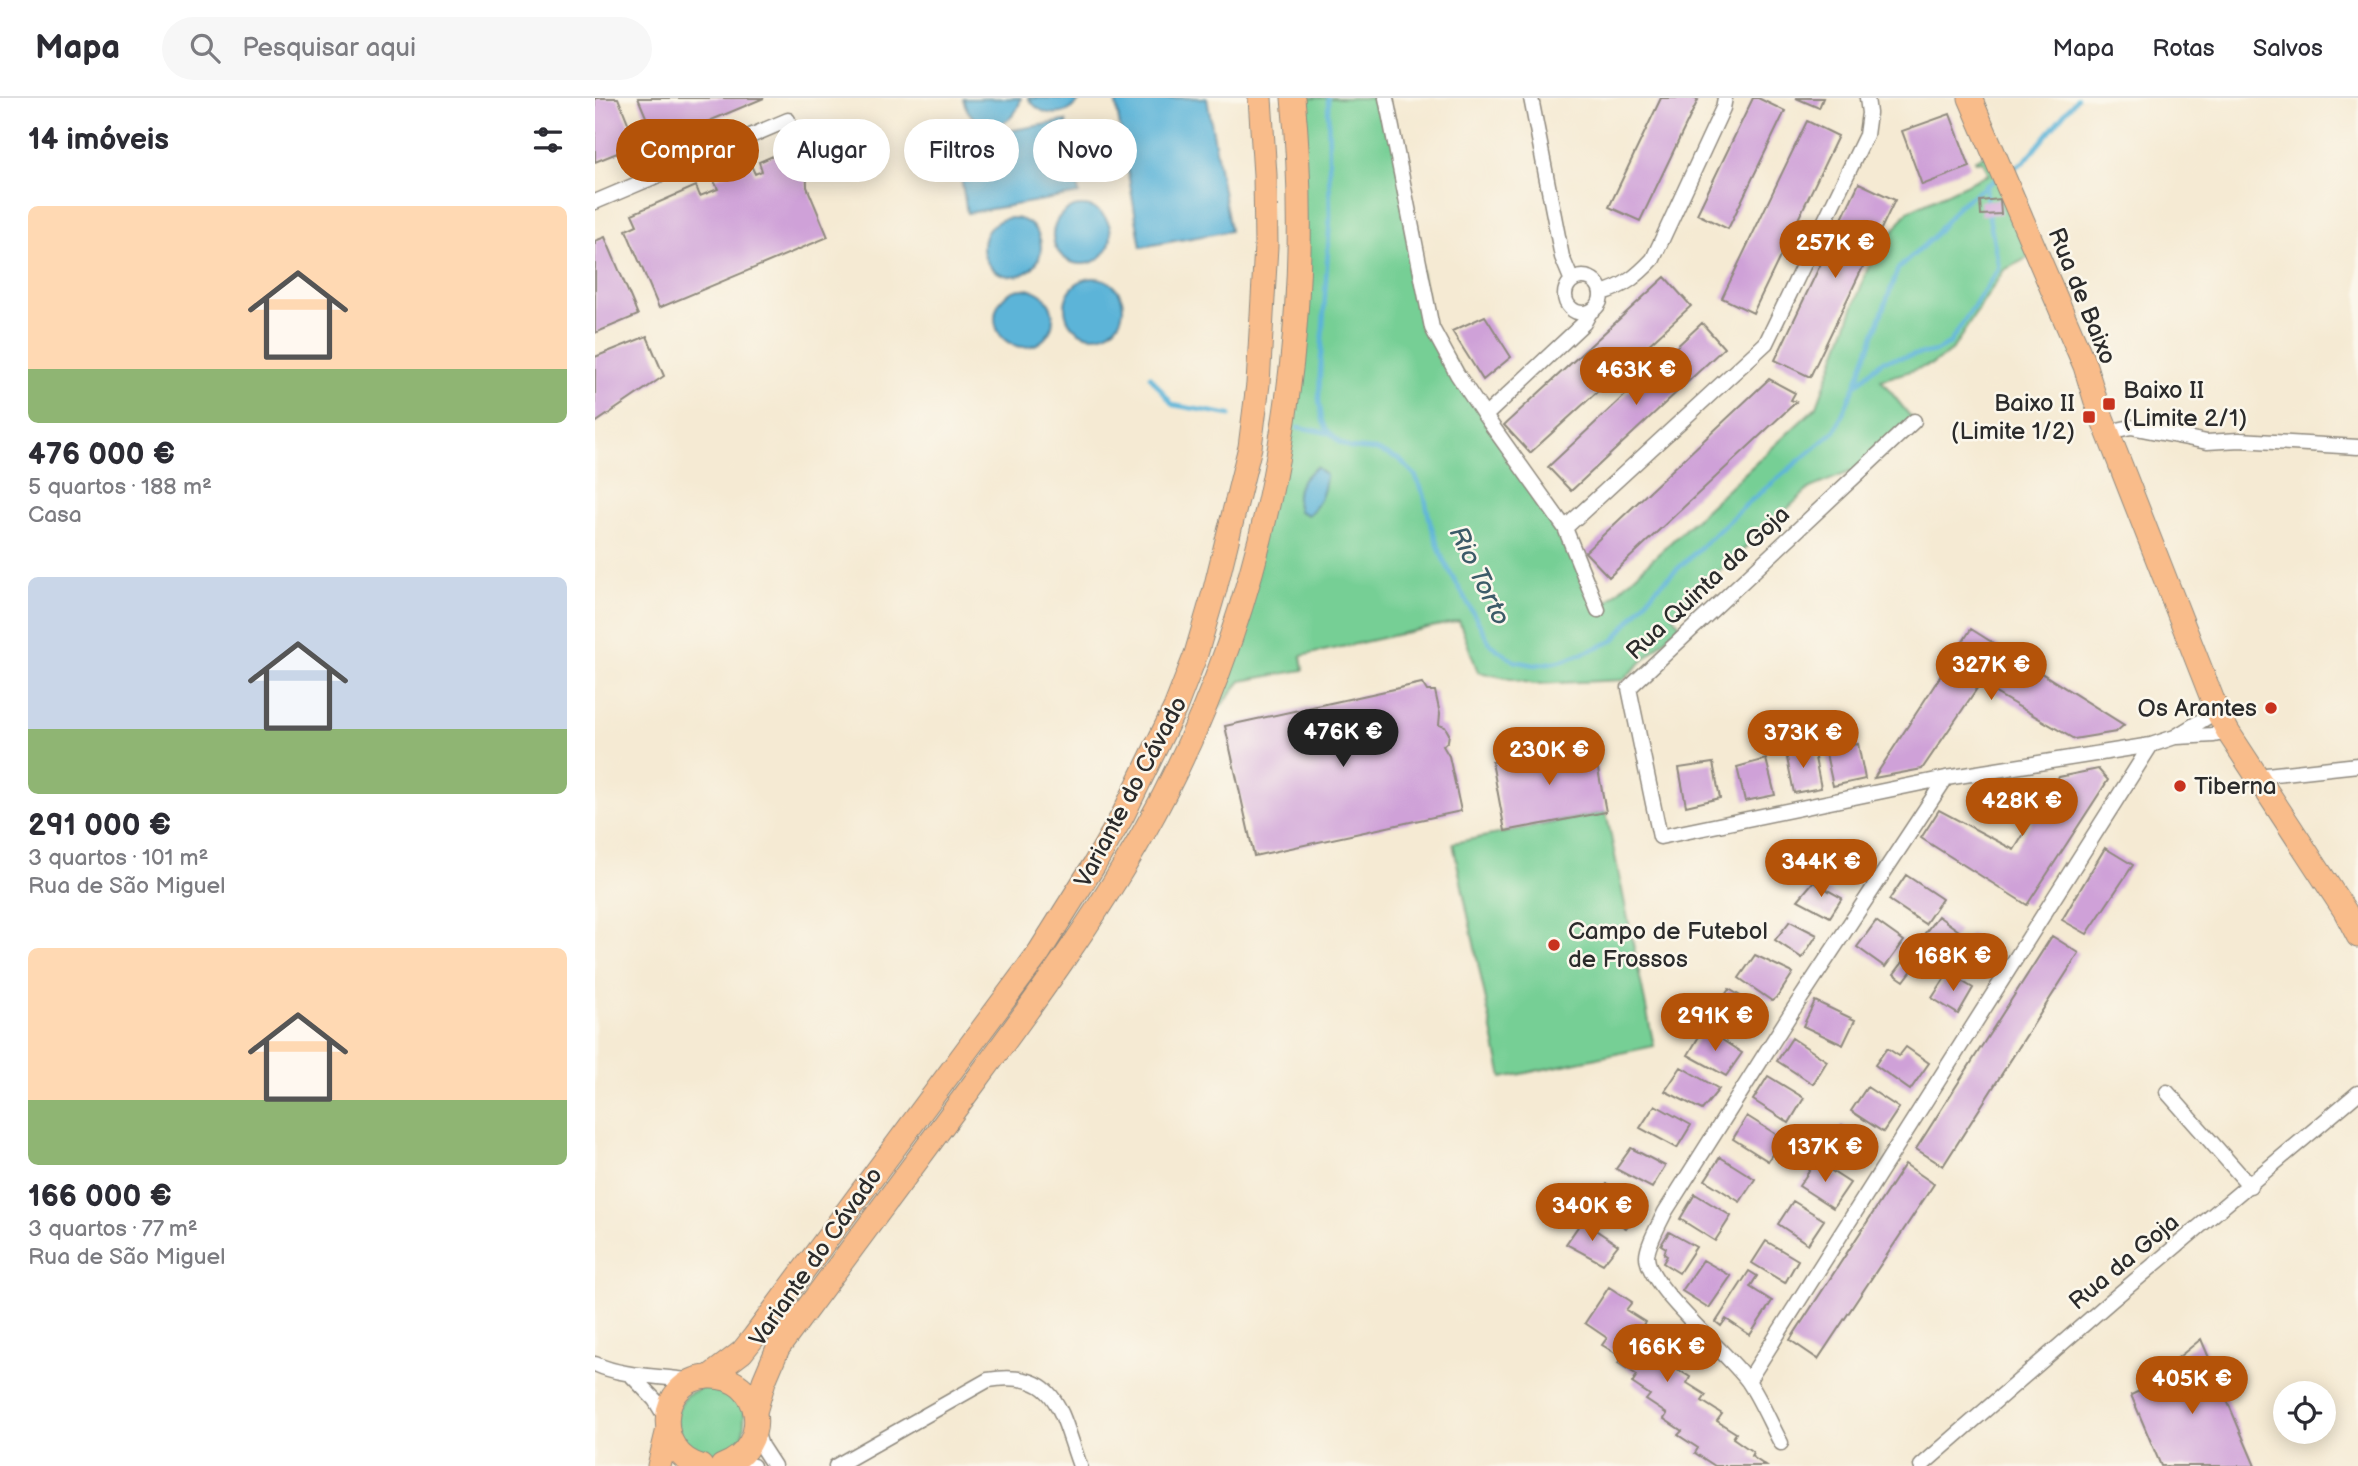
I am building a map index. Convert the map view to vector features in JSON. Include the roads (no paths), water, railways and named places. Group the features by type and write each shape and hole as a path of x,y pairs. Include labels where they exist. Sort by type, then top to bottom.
{"main road":[{"name":"Variante do Cávado","path":"659,1466 674,1396 742,1352 1038,954 1123,815 1175,708 1196,654 1215,589 1250,447 1258,384 1266,246 1260,98"},
{"name":"Variante do Cávado","path":"735,1465 751,1444 770,1364 778,1348 1088,926 1145,831 1203,715 1243,601 1266,513 1280,443 1294,318 1298,249 1298,176 1293,98"},
{"name":"Rua de Baixo","path":"1970,98 2085,366 2108,432 2223,722 2345,911 2358,936"},
{"path":"701,1379 722,1378 743,1390 756,1421"},
{"path":"666,1425 678,1453 701,1466"}],"street":[{"path":"1385,98 1432,328 1457,374 1565,528 1598,610"},
{"path":"1531,98 1562,257 1572,281"},
{"path":"1601,293 1616,289 1634,279 1653,259 1723,108 1725,98"},
{"path":"1565,528 1766,343 1866,135 1869,113 1867,98"},
{"path":"595,202 773,126"},
{"path":"1485,416 1584,323 1590,312 1599,304 1601,293 1597,283 1587,277 1572,281 1565,290 1566,302 1579,313 1590,312"},
{"name":"Rua Quinta da Goja","path":"1914,421 1629,688 1660,837 1945,778 2151,745 2223,722"},
{"path":"2108,432 2131,427 2207,442 2239,440 2358,447"},
{"name":"Rua Quinta da Goja","path":"2175,737 2214,735 2223,722"},
{"path":"1748,1381 2151,745"},
{"path":"2263,784 2298,772 2358,765"},
{"path":"2263,784 2298,772"},
{"path":"1781,1443 1748,1381 1674,1302 1655,1276 1647,1257 1665,1212 1945,778"},
{"path":"2167,1092 2250,1186"},
{"name":"Rua da Goja","path":"1921,1466 2112,1300 2358,1094"},
{"path":"595,1364 631,1375 701,1379"},
{"path":"631,1375 655,1400 666,1425"},
{"path":"836,1466 988,1380 1010,1377 1027,1378 1043,1387 1056,1401 1080,1466"},
{"path":"756,1421 761,1446 774,1466"}],"water":[{"path":"1021,98 1017,110 1008,119 975,119 963,99"},
{"path":"1028,98 1081,98 1069,110 1055,114 1040,110"},
{"path":"1115,98 1207,98 1230,231 1141,247 1130,182 1137,182 1137,119 1119,119"},
{"path":"1033,127 1033,182 1077,182 1079,194 967,213 962,182 1019,182 1019,129"},
{"path":"1082,206 1093,208 1106,219 1111,235 1109,246 1098,259 1082,264 1071,262 1058,251 1053,235 1055,224 1066,211"},
{"path":"1012,218 1023,220 1036,231 1041,247 1039,258 1028,271 1012,276 1001,274 988,263 983,247 985,236 996,223"},
{"path":"1094,278 1105,280 1118,291 1123,307 1121,318 1110,331 1094,336 1083,334 1070,323 1065,307 1067,296 1078,283"},
{"path":"1024,289 1035,291 1048,302 1053,318 1051,329 1040,342 1024,347 1013,345 1000,334 995,318 997,307 1008,294"},
{"path":"1316,467 1326,475 1325,481 1319,502 1308,515 1299,511 1297,491 1305,477"}],"waterway":[{"name":"Rio Torto","path":"1328,98 1330,218 1320,373 1319,400 1322,419 1326,429 1340,443 1350,448 1376,450 1399,459 1415,475 1424,494 1443,559 1491,645 1514,661 1535,665 1566,660 1613,641 1656,589 1747,504 1835,431 1855,386 1898,269 1932,238 1959,205 1996,179"},
{"name":"Rio Torto","path":"2009,171 2025,161 2077,98"},
{"name":"Rio Torto","path":"1986,185 1987,203"},
{"name":"Rio Torto","path":"1856,385 1882,361 1936,351 1949,344 1999,268 1988,212"},
{"path":"1150,376 1173,405 1230,415"},
{"path":"1298,427 1328,433"}],"place":[{"name":"Baixo II (Limite 2/1)","path":"2109,404"},
{"name":"Baixo II (Limite 1/2)","path":"2089,417"},
{"name":"Os Arantes","path":"2271,708"},
{"name":"Tiberna","path":"2180,786"},
{"name":"Campo de Futebol de Frossos","path":"1554,945"}]}
